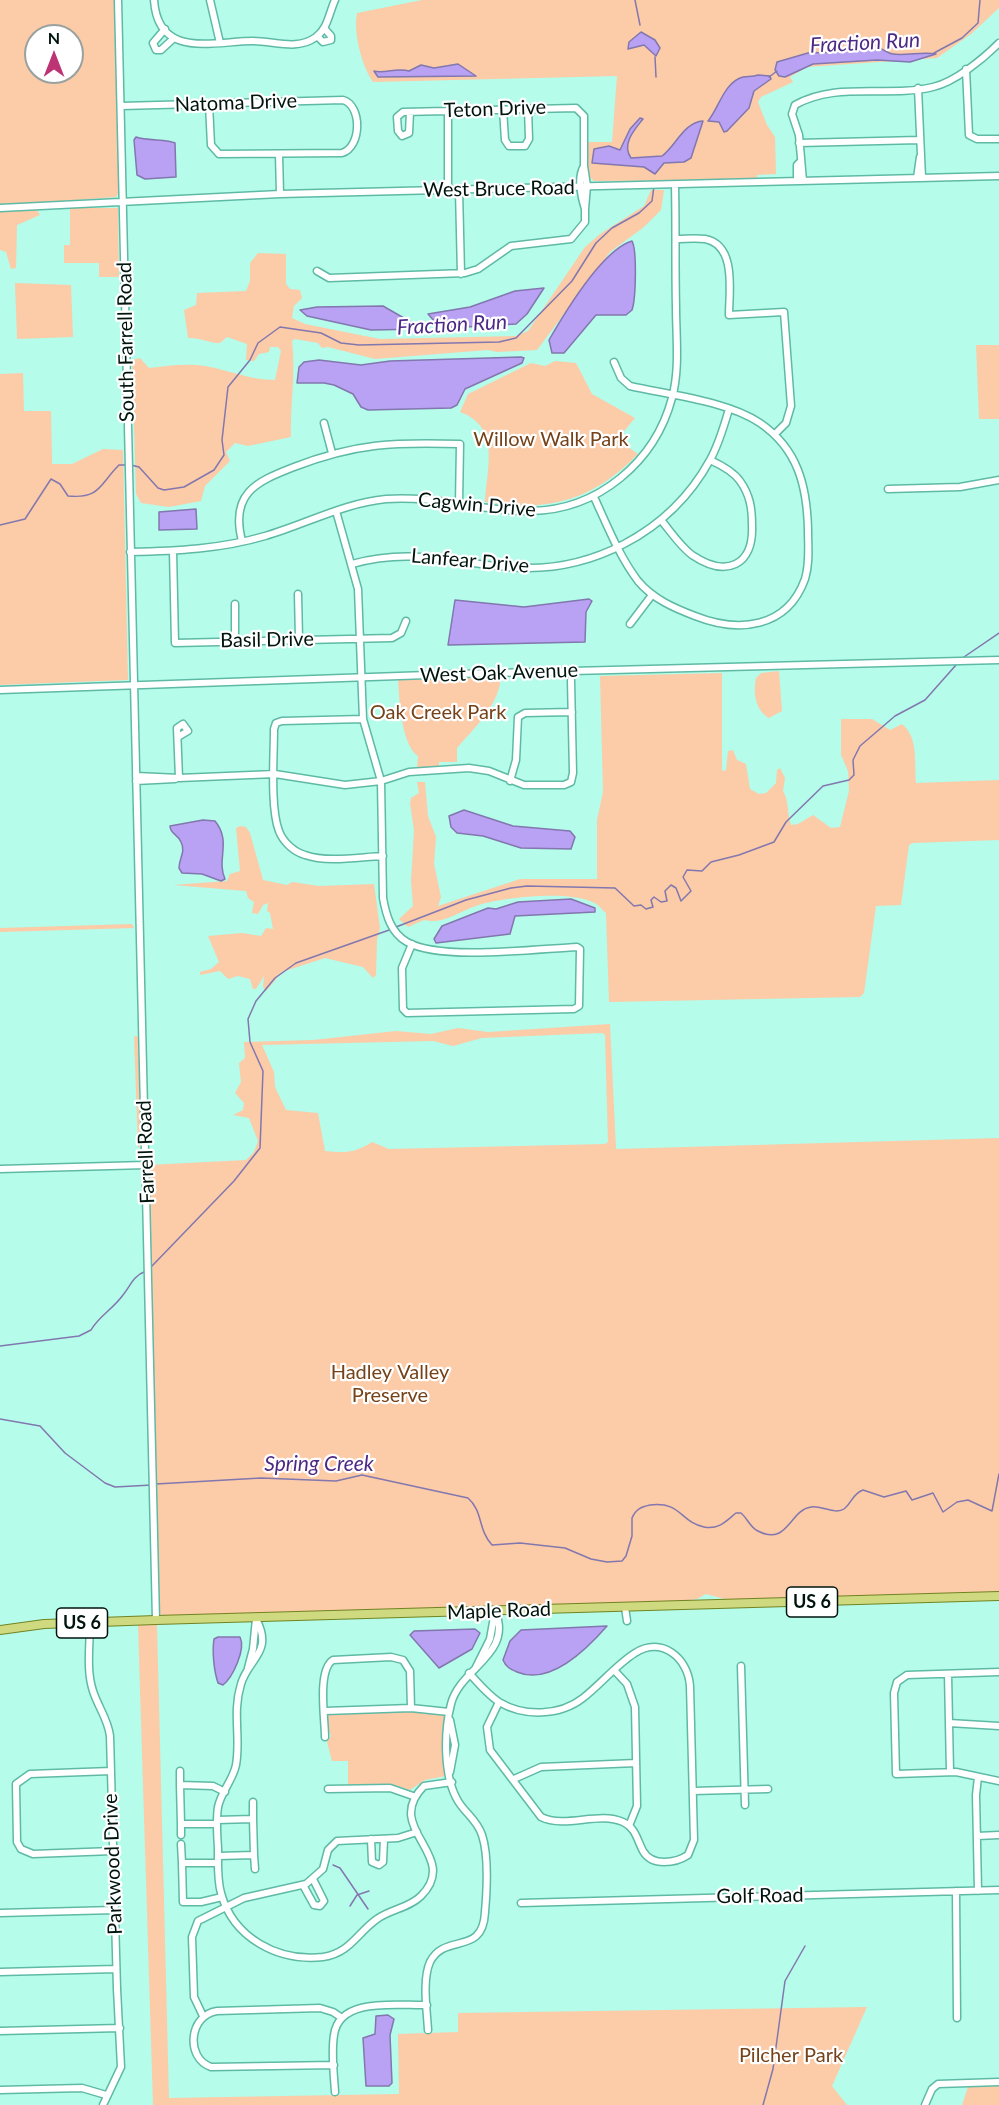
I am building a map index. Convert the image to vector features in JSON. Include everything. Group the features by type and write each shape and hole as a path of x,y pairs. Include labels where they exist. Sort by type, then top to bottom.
{"main road":[{"name":"Maple Road","path":"0,1630 26,1626 156,1620 999,1596"}],"street":[{"name":"South Farrell Road","path":"118,0 134,684"},
{"path":"154,0 156,13 165,29 174,38 202,46 256,41 297,45 317,36 324,28 335,0"},
{"path":"210,0 220,43"},
{"path":"317,36 323,42 331,40 332,36 324,28"},
{"path":"165,29 153,43 156,50 161,50 174,38"},
{"path":"800,181 802,165 793,109 812,95 935,87 980,62 999,43"},
{"path":"966,69 968,131 971,138 999,139"},
{"path":"918,88 920,178"},
{"name":"Natoma Drive","path":"121,106 344,100 352,103 355,112 356,137 352,149 342,153 279,154"},
{"path":"209,104 211,145 216,153 279,154 280,194"},
{"name":"Teton Drive","path":"410,112 573,107 580,109 584,116 584,187"},
{"path":"503,109 504,140 509,146 525,146 529,139 528,108"},
{"path":"448,110 448,190"},
{"path":"799,143 919,140"},
{"name":"West Bruce Road","path":"0,208 280,194 999,176"},
{"name":"Cagwin Drive","path":"130,552 204,549 281,531 353,505 390,499 531,512 568,506 594,497 613,485 642,457 655,439 673,396 676,356 675,185"},
{"path":"317,271 329,278 461,274 478,269 512,246 528,242 571,239 585,222 584,187"},
{"path":"459,190 461,274"},
{"path":"676,239 706,239 716,244 724,253 728,266 729,315 784,312 790,406 786,423 775,434"},
{"path":"594,497 618,548 639,582 652,595 672,607 704,620 731,627 748,626 765,621 782,611 796,597 805,579 808,559 808,500 802,474 792,454 775,434 759,423 729,409 630,386 621,378 614,362"},
{"name":"Lanfear Drive","path":"352,564 384,556 410,555 508,567 550,567 592,558 618,548 661,520 685,495 710,460 729,409"},
{"path":"324,423 332,453"},
{"path":"242,541 238,525 239,508 255,484 332,453 354,447 397,442 460,444 459,504"},
{"path":"661,520 693,555 719,566 731,566 743,561 751,550 753,540 752,504 739,478 710,460"},
{"path":"888,489 960,487 999,480"},
{"path":"336,511 358,589 358,638 363,678 363,719 381,781 383,898 393,928 412,944 435,951 580,949 579,1006 574,1009 407,1013 403,1009 402,973 405,957 412,944"},
{"name":"Basil Drive","path":"173,551 176,643 392,638 401,633 406,621"},
{"path":"298,594 299,639"},
{"path":"630,624 652,595"},
{"path":"235,604 235,640"},
{"name":"West Oak Avenue","path":"0,690 578,670 999,660"},
{"path":"136,778 169,781 179,778 275,774 345,785 381,781 410,772 470,768 489,771 510,781 532,786 564,785 571,782 573,773 571,680 578,670"},
{"path":"563,671 571,680"},
{"name":"Farrell Road","path":"134,684 156,1620"},
{"path":"510,781 516,760 518,717 525,713 572,712"},
{"path":"363,719 282,720 276,723 274,729 275,774 279,831 291,848 304,855 320,858 383,856"},
{"path":"178,737 179,778"},
{"path":"0,1169 146,1165"},
{"path":"625,1607 627,1621"},
{"path":"428,2030 429,1964 435,1955 450,1945 469,1942 482,1930 484,1923 482,1836 474,1819 457,1800 452,1782 450,1772 455,1745 449,1712 456,1690 469,1673 489,1657 496,1644 499,1629 495,1611"},
{"path":"244,1676 261,1650 261,1627 256,1618"},
{"path":"256,1618 253,1649 235,1712 236,1766 218,1807 217,1822 222,1896 226,1906 245,1933 279,1953 301,1958 336,1954 353,1944 380,1917 410,1904 425,1891 431,1876 430,1856 409,1813 413,1796 424,1786 452,1782"},
{"name":"Parkwood Drive","path":"90,1623 90,1679 95,1698 108,1723 120,2028 119,2074 106,2095 103,2105"},
{"path":"469,1673 499,1702 531,1712 559,1710 580,1700 637,1652 649,1648 663,1648 679,1657 689,1676 694,1840 688,1855 681,1860 661,1862 647,1856 636,1834 629,1826 615,1820 544,1819 534,1810 514,1779 495,1760 487,1740 487,1727 499,1702"},
{"path":"325,1737 325,1669 328,1663 340,1658 403,1659 410,1671 411,1708"},
{"path":"741,1666 745,1805"},
{"path":"615,1670 627,1684 634,1703 637,1806 629,1826"},
{"path":"999,1672 909,1675 898,1680 894,1690 896,1774 950,1772 999,1780"},
{"path":"948,1674 950,1772"},
{"path":"324,1711 411,1708 449,1712"},
{"path":"949,1723 999,1726"},
{"path":"514,1779 541,1767 636,1763"},
{"path":"111,1771 24,1776 16,1784 16,1813 17,1842 26,1852 113,1851"},
{"path":"180,1771 181,1835"},
{"path":"978,1777 976,1836 978,1891"},
{"path":"180,1785 213,1786 225,1792"},
{"path":"328,1789 390,1788 413,1796"},
{"path":"693,1791 768,1789"},
{"path":"253,1802 255,1869"},
{"path":"181,1824 253,1819"},
{"path":"203,2016 194,2002 192,1933 201,1918 260,1894 303,1885 314,1879 323,1869 328,1850 337,1841 407,1837 417,1832"},
{"path":"976,1836 999,1835"},
{"path":"371,1839 375,1865 383,1862 384,1839"},
{"path":"182,1844 183,1902 201,1902 222,1896"},
{"path":"182,1863 254,1855"},
{"path":"303,1885 314,1905 321,1906 324,1901 314,1879"},
{"name":"Golf Road","path":"521,1903 999,1890"},
{"path":"956,1892 957,2018"},
{"path":"0,1913 115,1910"},
{"path":"0,1972 116,1969"},
{"path":"335,2092 334,2034 342,2018 353,2010 364,2007 427,2005"},
{"path":"334,2065 219,2068 207,2066 201,2061 195,2049 195,2028 203,2016 217,2011 320,2008 342,2018"},
{"path":"0,2031 120,2028"},
{"path":"925,2105 932,2089 938,2084 999,2082"},
{"path":"0,2090 82,2088 106,2095"}],"green space":[{"path":"0,0 116,0 119,192 116,197 0,206"},
{"path":"422,0 999,0 999,8 971,34 937,58 807,67 790,77 793,82 761,97 758,102 767,125 775,137 776,174 757,175 757,180 594,181 588,176 587,142 612,142 617,76 373,82 359,49 356,30 357,13"},
{"path":"651,190 664,190 661,210 644,227 610,252 537,350 497,352 488,350 375,359 328,347 322,348 318,343 295,339 292,341 291,437 248,446 235,443 226,452 230,461 205,486 201,501 169,507 141,503 136,494 132,360 140,358 149,368 198,365 275,380 281,351 278,347 270,347 269,352 259,354 254,361 246,360 247,344 227,337 220,343 188,338 184,310 196,305 197,293 246,291 250,281 250,263 258,253 286,254 286,284 290,289 300,290 302,298 294,306 292,318 305,324 380,339 516,336 528,331 585,247 600,234 644,206"},
{"path":"70,208 118,208 119,277 99,277 99,263 64,263 64,245 70,245"},
{"path":"37,210 40,215 17,225 16,268 11,269 6,252 0,250 0,212"},
{"path":"15,283 71,285 73,337 17,339"},
{"path":"976,345 999,345 999,419 979,419"},
{"name":"Willow Walk Park","path":"555,361 576,363 592,394 635,418 621,435 621,442 638,454 604,483 568,499 549,504 529,505 485,502 489,450 481,427 473,419 460,412 468,394 531,363 545,366"},
{"path":"23,373 24,411 51,411 52,464 72,464 103,449 123,450 128,680 0,685 0,374"},
{"path":"779,671 782,711 769,718 764,715 756,700 756,678 761,673"},
{"path":"722,673 722,771 726,770 728,751 733,750 737,760 746,764 750,789 759,794 766,793 776,783 777,770 780,768 785,778 783,791 791,825 798,824 813,815 831,828 840,827 849,791 848,771 841,755 841,719 872,719 890,730 902,724 911,736 913,744 916,783 999,780 999,840 909,845 901,905 876,906 864,993 860,997 609,1002 606,913 590,901 576,898 540,896 503,900 476,906 437,921 424,920 408,927 399,919 413,906 411,881 414,831 410,803 411,798 419,793 417,782 425,782 428,816 436,837 434,864 441,897 438,906 520,879 597,879 597,820 603,792 600,676"},
{"name":"Oak Creek Park","path":"501,675 500,686 491,706 479,724 457,748 457,762 439,762 439,767 417,767 418,756 412,750 404,731 398,678"},
{"path":"246,827 250,833 263,880 287,885 292,882 319,886 374,884 380,928 377,940 376,975 373,978 363,967 325,958 282,972 266,991 263,987 264,976 256,989 253,989 250,979 238,976 228,979 220,971 200,975 200,972 211,969 219,962 208,936 242,933 261,936 266,928 273,929 270,913 267,911 268,903 263,905 258,914 252,913 254,902 248,898 246,891 173,885 227,881 230,874 240,871 236,828"},
{"path":"132,924 134,928 0,932 0,928"},
{"name":"Hadley Valley Preserve","path":"610,1024 616,1149 999,1138 999,1593 728,1600 706,1594 697,1599 682,1601 162,1616 159,1612 148,1165 246,1160 254,1152 258,1141 249,1118 233,1115 243,1110 244,1103 235,1093 241,1082 239,1063 245,1058 244,1042 313,1040 396,1031 431,1034 458,1028 488,1032","holes":["602,1033 605,1035 608,1142 605,1144 389,1149 372,1142 355,1150 344,1152 325,1151 318,1113 286,1110 275,1087 274,1072 262,1045 433,1041 453,1046 482,1038"]},
{"path":"134,1036 139,1037 141,1146 138,1148"},
{"name":"Pilcher Park","path":"138,1625 157,1625 169,2098 399,2094 398,2034 458,2032 458,2013 867,2007 832,2086 847,2105 153,2105"},
{"path":"406,1710 445,1716 443,1740 446,1776 425,1780 410,1790 394,1785 348,1785 348,1761 332,1761 327,1742 331,1736 327,1726 328,1715"},
{"path":"999,2085 999,2105 962,2105 968,2087"}],"water":[{"path":"641,32 655,40 660,48 656,56 644,45 628,49 629,42"},
{"path":"862,40 871,42 893,54 936,54 910,62 877,60 813,64 785,77 779,76 775,70 777,62 808,53 838,52"},
{"path":"458,64 476,76 378,77 374,71 409,71 421,65 434,68"},
{"path":"770,76 771,79 754,91 749,108 727,131 724,132 719,122 708,121 731,84 743,77"},
{"path":"640,118 643,119 628,142 628,153 631,158 662,156 685,130 696,122 703,121 691,158 684,162 664,163 655,174 644,167 592,163 594,149 609,146 620,150 630,129"},
{"path":"136,137 175,143 176,177 145,179 137,175 134,140"},
{"path":"632,241 635,254 635,274 632,310 626,315 596,315 564,353 552,353 549,340 585,284 608,257"},
{"path":"544,288 527,314 516,324 449,328 436,323 428,314 470,307 515,291"},
{"path":"383,306 423,329 371,330 307,316 300,310 317,307"},
{"path":"524,358 522,363 465,389 457,405 451,408 368,410 361,407 353,394 334,385 297,383 299,367 304,362 319,360 361,365 390,361"},
{"path":"196,509 197,529 159,530 159,512"},
{"path":"589,599 592,601 586,612 585,642 448,645 455,600 524,607"},
{"path":"464,810 513,826 570,831 575,837 571,849 521,848 483,836 457,833 451,827 449,816"},
{"path":"203,820 215,821 220,829 225,879 221,881 202,874 182,873 179,868 183,852 182,846 180,839 171,831 170,826"},
{"path":"571,899 595,908 595,912 515,916 510,934 436,943 434,939 442,926 488,908 496,909 518,902"},
{"path":"607,1626 589,1645 555,1670 530,1675 509,1668 503,1660 510,1641 521,1630"},
{"path":"475,1629 480,1633 472,1649 439,1668 410,1635 414,1631"},
{"path":"240,1637 241,1642 238,1662 223,1685 218,1683 215,1673 213,1650 214,1639"},
{"path":"388,2015 394,2019 390,2035 392,2083 389,2086 366,2086 363,2038 375,2034 376,2016"}],"waterway":[{"path":"635,0 640,25"},
{"name":"Fraction Run","path":"934,53 962,38 978,23 980,0"},
{"path":"655,57 656,77"},
{"name":"Fraction Run","path":"769,77 777,71"},
{"name":"Fraction Run","path":"131,465 139,467 158,488 164,490 184,487 214,470 224,455 222,440 228,387 250,360 258,343 280,327 321,333 341,343 359,345 499,342 516,338 572,281 596,243 612,228 639,213 652,201 654,186"},
{"name":"Fraction Run","path":"0,525 25,519 51,479 60,484 68,496 87,495 98,489 119,465 126,465"},
{"path":"961,659 999,633"},
{"path":"396,927 466,900 527,886 615,888 634,906 641,905 646,909 653,907 651,900 654,897 661,902 667,901 665,891 671,885 676,888 681,901 691,891 683,877 687,870 702,871 711,862 739,855 774,842 786,822 823,786 849,780 854,775 853,760 860,746 895,716 925,700 956,665"},
{"path":"152,1266 234,1181 260,1148 263,1071 250,1042 248,1019 256,1001 275,978 296,963 392,929"},
{"path":"0,1346 79,1336 91,1330 119,1300 135,1278 146,1271"},
{"name":"Spring Creek","path":"0,1419 40,1426 65,1453 105,1483 115,1487 152,1485"},
{"name":"Spring Creek","path":"156,1484 261,1478 336,1481 362,1475 468,1498 473,1503 484,1533 492,1545 520,1543 565,1548 591,1559 607,1562 622,1561 626,1556 632,1536 632,1518 639,1509 650,1505 668,1506 690,1521 709,1528 718,1526 736,1513 741,1513 756,1530 775,1534 782,1531 804,1510 815,1507 840,1511 863,1490 884,1497 906,1491 912,1500 933,1493 943,1512 957,1502 968,1500 992,1511 999,1474"},
{"path":"333,1865 340,1868 368,1909"},
{"path":"350,1906 357,1895 369,1891"},
{"path":"763,2105 773,2069 785,1981 805,1946"}]}
